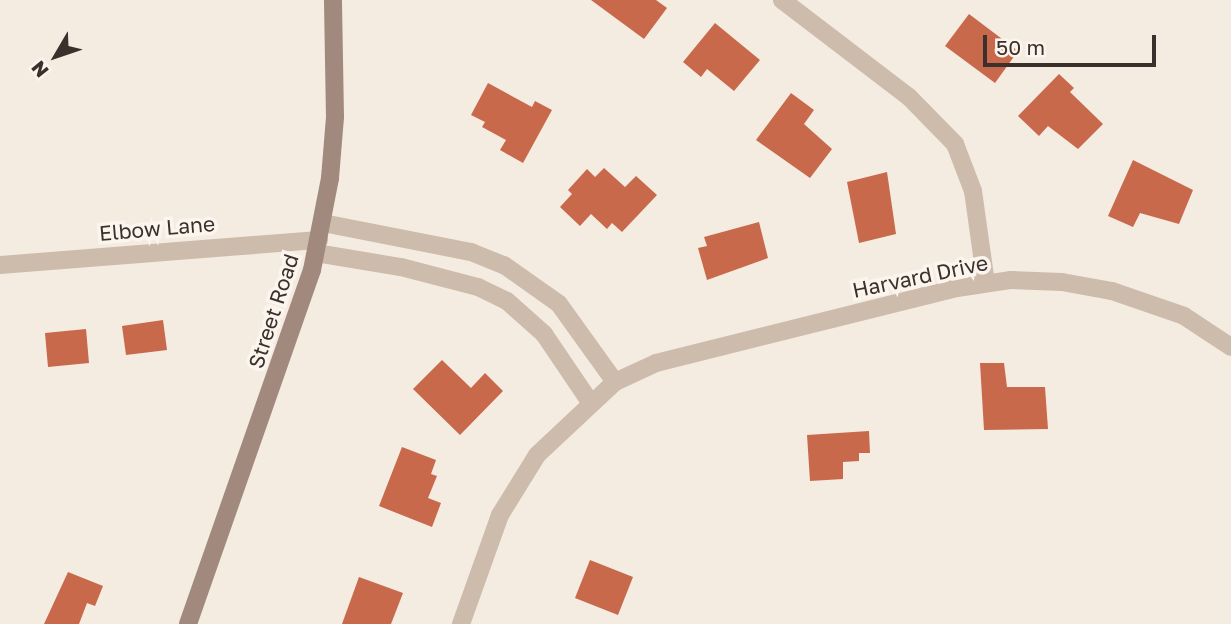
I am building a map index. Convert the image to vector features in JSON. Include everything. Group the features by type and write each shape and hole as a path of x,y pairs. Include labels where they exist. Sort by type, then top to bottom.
{"main road":[{"name":"Street Road","path":"188,624 319,239 335,117 333,0"}],"street":[{"path":"782,0 909,97 955,144 972,191 986,282"},
{"name":"Elbow Lane","path":"0,265 319,239"},
{"path":"319,239 458,249 504,265 559,304 615,382"},
{"path":"319,239 414,270 478,287 507,301 544,334 590,402"},
{"name":"Harvard Drive","path":"461,624 499,515 516,483 537,455 590,402 615,382 677,356 986,282 1062,282 1112,290 1184,316 1231,347"}],"building":[{"path":"591,0 656,0 667,8 644,39"},
{"path":"969,14 1018,51 995,83 945,46"},
{"path":"715,23 760,60 734,91 707,69 701,77 683,62"},
{"path":"1059,74 1074,88 1070,92 1103,124 1078,149 1048,126 1039,136 1018,116"},
{"path":"488,83 532,107 535,101 552,110 523,163 500,150 506,140 482,127 485,122 471,115"},
{"path":"791,93 814,110 804,124 832,149 810,178 756,140"},
{"path":"1133,160 1193,190 1179,224 1140,213 1133,227 1108,216"},
{"path":"604,168 625,187 636,176 657,195 622,232 612,223 607,229 591,214 580,226 560,207 572,194 568,190 587,169 595,177"},
{"path":"887,172 896,234 859,243 847,182"},
{"path":"759,222 768,258 707,280 698,248 707,246 704,237"},
{"path":"163,320 167,350 126,355 122,326"},
{"path":"86,329 89,363 48,367 45,333"},
{"path":"442,360 471,388 485,373 503,391 460,435 413,389"},
{"path":"980,363 1004,363 1007,387 1045,387 1048,429 984,430"},
{"path":"869,431 870,453 859,453 859,461 843,462 843,479 810,481 807,435"},
{"path":"402,447 436,460 431,474 437,476 428,498 441,503 432,527 379,506"},
{"path":"590,560 633,577 618,615 575,598"},
{"path":"68,572 103,586 95,606 87,603 79,624 44,624"},
{"path":"359,577 403,593 391,624 342,624"}]}
